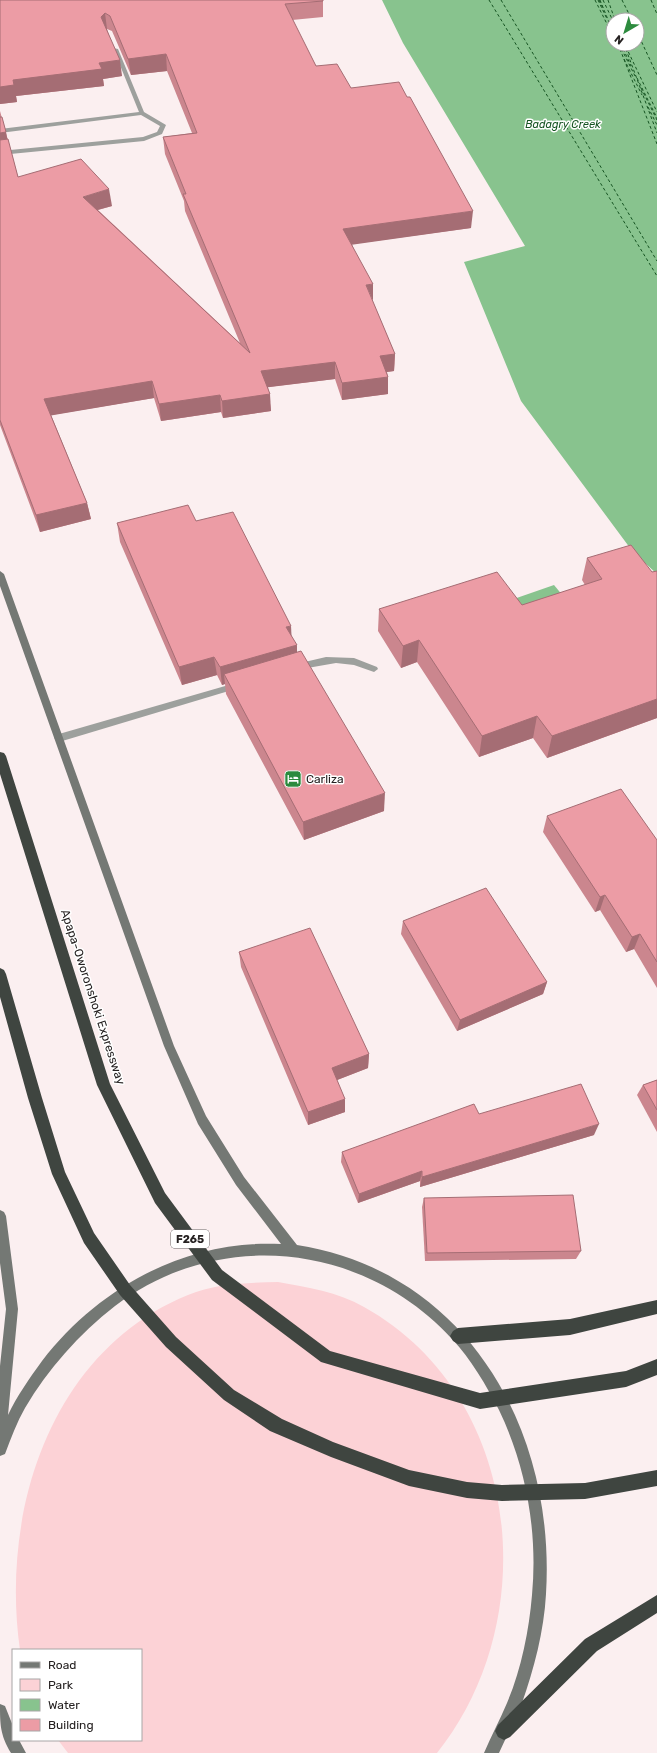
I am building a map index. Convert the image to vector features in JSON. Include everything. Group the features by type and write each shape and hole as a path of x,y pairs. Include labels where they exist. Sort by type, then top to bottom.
{"highway":[{"name":"Apapa-Oworonshoki Expressway","path":"0,756 104,1085 160,1198 217,1275 326,1357 480,1401 626,1379 657,1367"},
{"path":"0,974 35,1098 59,1174 89,1238 126,1290 171,1342 229,1395 276,1425 331,1449 409,1478 466,1490 502,1493 585,1492 657,1478"},
{"path":"458,1336 570,1327 657,1307"},
{"path":"504,1731 591,1645 657,1603"}],"main road":[{"path":"0,574 169,1046 202,1120 240,1181 293,1249"},
{"path":"0,1216 12,1309 0,1430"},
{"path":"0,1449 20,1405 49,1362 82,1324 121,1293 162,1270 204,1256 248,1249 293,1249 338,1258 380,1276 421,1303 458,1336 490,1378 515,1428 533,1484 541,1545 540,1607 527,1669 504,1731 491,1753"},
{"path":"0,1711 11,1740 19,1753"}],"lane":[{"path":"114,46 142,113"},
{"path":"0,131 142,113 163,125 160,132 144,139 0,153"},
{"path":"286,671 335,659 359,661 374,669"},
{"path":"59,738 248,682"}],"green space":[{"path":"278,1282 300,1286 344,1297 364,1307 417,1346 457,1394 485,1451 500,1512 503,1575 493,1639 471,1699 437,1753 68,1753 59,1741 142,1741 142,1649 20,1649 16,1597 19,1543 29,1491 46,1441 70,1395 102,1354 141,1320 188,1295 199,1291 232,1284"}],"water":[{"name":"Badagry Creek","path":"382,0 657,0 657,574 633,552 521,401 464,262 525,246 403,43"},
{"path":"554,585 568,602 518,619 505,602"}],"building":[{"path":"0,0 323,0 285,4 316,66 337,64 351,88 399,82 407,97 410,97 473,211 343,229 373,284 366,285 395,354 380,356 388,377 342,383 335,362 261,371 270,394 222,401 220,395 159,404 152,381 44,399 87,503 36,515 0,420 0,140 8,139 18,177 81,159 109,189 83,197 250,353 183,194 186,194 163,137 197,133 166,54 128,59 110,16 105,13 101,17 120,60 99,63 102,69 13,80 14,85 0,87"},
{"path":"0,117 2,117 6,132 0,133"},
{"path":"188,505 196,521 233,512 291,626 286,627 297,645 220,667 214,657 179,667 117,523"},
{"path":"631,545 652,572 657,571 657,699 552,736 537,716 482,736 419,640 403,646 379,609 497,572 522,605 602,579 587,558"},
{"path":"301,651 385,793 303,822 224,674"},
{"path":"621,789 657,840 657,962 640,934 632,937 605,895 600,897 547,816"},
{"path":"486,888 547,982 460,1020 403,921"},
{"path":"310,928 369,1054 332,1068 345,1099 308,1112 239,952"},
{"path":"657,1080 657,1110 643,1085"},
{"path":"581,1084 599,1124 422,1177 422,1171 359,1194 342,1152 474,1104 479,1114"},
{"path":"573,1195 581,1251 427,1253 424,1198"}],"ferry route":[{"path":"489,0 657,276"},
{"path":"501,0 657,261"},
{"path":"595,0 605,20"},
{"path":"598,0 605,15"},
{"path":"599,0 603,8"},
{"path":"600,0 605,12"},
{"path":"603,0 609,12"},
{"path":"608,0 612,12"},
{"path":"622,0 628,12"},
{"path":"651,0 657,14"},
{"path":"645,49 657,75"},
{"path":"621,52 657,144"},
{"path":"623,52 635,76"},
{"path":"625,52 631,66"},
{"path":"627,52 657,133"},
{"path":"628,52 657,112"},
{"path":"624,59 642,95"},
{"path":"637,78 657,118"},
{"path":"641,88 657,120"},
{"path":"648,107 657,125"}],"place":[{"name":"Carliza","path":"293,779"}]}
